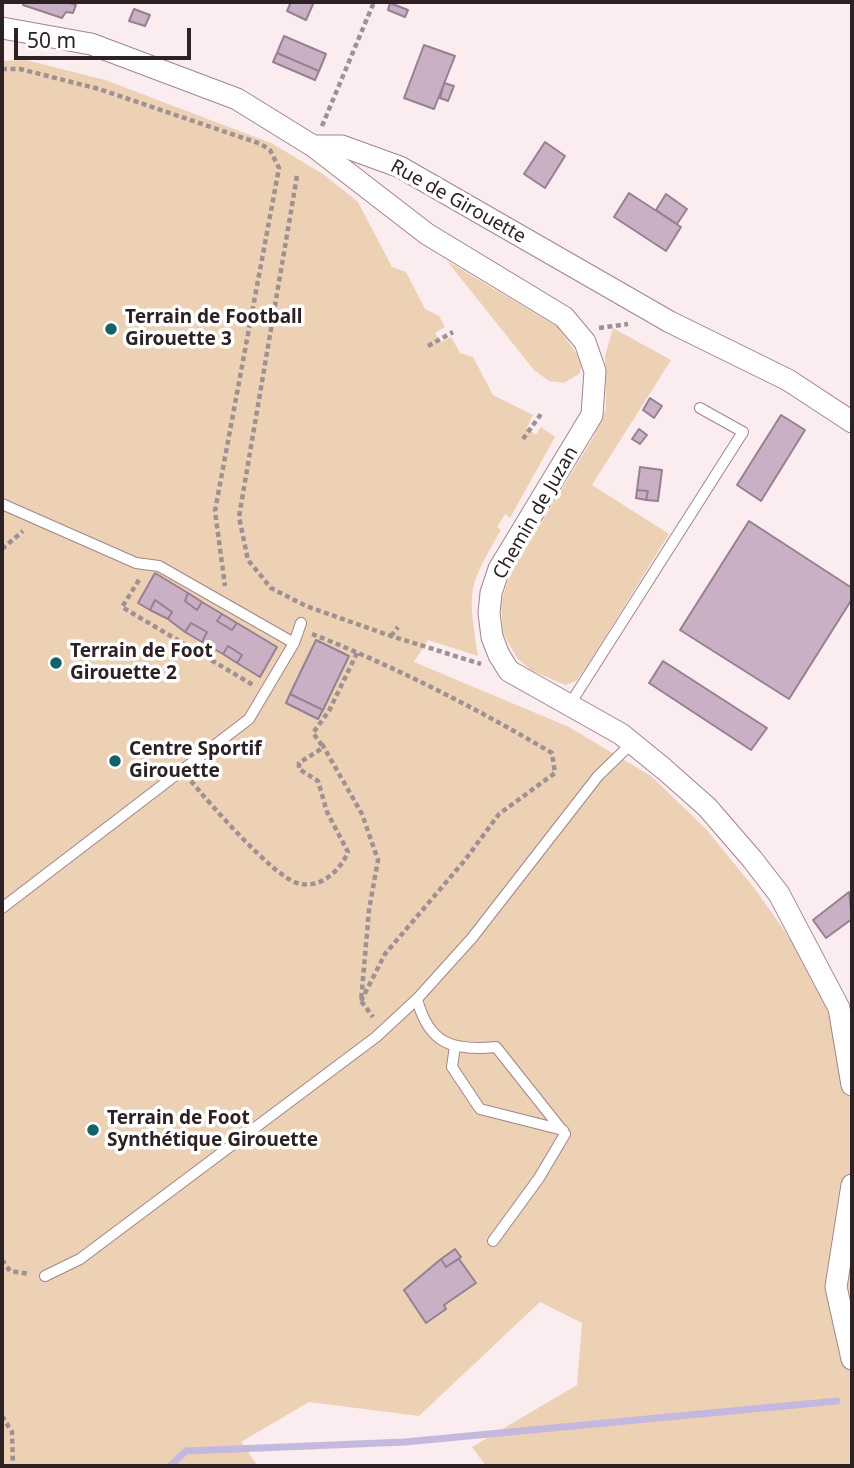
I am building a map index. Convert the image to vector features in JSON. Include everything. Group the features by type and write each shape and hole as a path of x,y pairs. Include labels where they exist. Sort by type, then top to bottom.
{"street":[{"name":"Rue de Girouette","path":"2,28 91,44 237,99 313,146 342,146 400,167 670,322 788,380 852,422"},
{"name":"Chemin de Juzan","path":"313,146 427,234 564,317 585,342 595,371 592,415 499,569 491,593 492,637 509,671"},
{"path":"509,671 570,704 632,743 707,807 779,894 839,1008 852,1085"},
{"path":"852,1185 836,1287 852,1359"}],"lane":[{"path":"570,704 743,432 700,408"},
{"path":"2,503 136,563 159,566 295,643"},
{"path":"2,908 249,719 295,643 300,626"},
{"path":"46,1276 80,1259 376,1037 417,999 472,938 598,776 632,743"},
{"path":"417,999 422,1020 436,1037 464,1050 496,1047 565,1134 539,1178 493,1241"},
{"path":"455,1046 452,1067 480,1109 563,1130"}],"path":[{"path":"313,146 374,2"},
{"path":"2,69 20,69 99,89 261,144 270,150 279,168 215,511 225,588 222,602"},
{"path":"297,176 239,517 248,560 271,588 315,608 391,636 509,671"},
{"path":"578,333 633,324"},
{"path":"428,346 453,332"},
{"path":"523,439 541,414"},
{"path":"2,549 37,519"},
{"path":"148,565 122,607 266,692"},
{"path":"314,599 315,608"},
{"path":"354,621 357,612"},
{"path":"300,626 513,730 552,753 555,773 499,814 465,860 385,954 361,1001"},
{"path":"391,636 398,627"},
{"path":"357,653 329,711 313,733 362,814 378,860 369,910 361,1001 379,1024 376,1037"},
{"path":"182,770 215,811 249,845 289,880 312,885 327,878 342,866 348,852 327,812 318,781 299,769 299,763 321,749 321,744"},
{"path":"2,1260 10,1271 46,1276"},
{"path":"2,1416 12,1433 13,1466"}],"shaded area":[{"name":"Centre Sportif Girouette","path":"26,60 105,80 271,143 323,174 358,202 392,267 406,272 425,309 439,316 445,327 435,333 441,342 451,337 460,353 473,357 493,395 533,415 527,428 536,435 541,427 555,437 510,518 505,514 497,527 501,530 476,578 472,602 478,656 428,640 414,662 569,727 651,776 706,829 755,889 839,1008 852,1007 852,1466 486,1466 472,1447 577,1385 582,1323 540,1302 419,1416 309,1402 241,1442 258,1466 2,1466 2,61"},
{"path":"447,261 558,327 583,363 579,374 564,383 549,381 534,370"},
{"path":"613,328 671,360 592,485 669,534 587,666 576,681 565,685 531,670 517,658 503,633 501,602 511,572 593,438 606,409 605,356"}],"building":[{"path":"24,2 67,2 76,5 73,13 66,12 62,18 23,5"},
{"path":"291,2 314,2 306,20 287,11"},
{"path":"390,3 408,10 405,17 388,10"},
{"path":"134,9 150,15 145,26 129,21"},
{"path":"284,36 326,54 319,71 277,53"},
{"path":"424,45 455,56 434,109 404,98"},
{"path":"277,53 319,71 315,80 273,62"},
{"path":"444,83 454,86 448,101 440,98"},
{"path":"545,142 565,156 545,188 524,174"},
{"path":"629,193 681,227 666,251 614,217"},
{"path":"666,194 687,209 677,224 656,210"},
{"path":"650,398 662,406 654,418 643,410"},
{"path":"781,415 805,430 761,501 737,485"},
{"path":"639,429 647,435 640,444 632,439"},
{"path":"640,467 662,470 658,501 646,500 648,491 637,490"},
{"path":"637,490 648,491 646,500 636,498"},
{"path":"749,521 852,588 852,599 789,699 680,630"},
{"path":"155,573 188,593 185,601 197,610 202,602 222,614 217,621 232,630 237,623 277,647 260,677 237,663 242,655 228,646 223,654 202,642 207,632 191,623 185,632 168,619 172,612 155,600 150,610 138,603"},
{"path":"188,593 202,602 197,610 185,601"},
{"path":"155,600 172,612 168,619 150,610"},
{"path":"222,614 237,623 232,630 217,621"},
{"path":"191,623 207,632 202,642 185,632"},
{"path":"316,640 349,656 323,710 290,694"},
{"path":"228,646 242,655 237,663 223,654"},
{"path":"663,661 767,728 751,750 649,683"},
{"path":"290,694 323,710 318,719 286,703"},
{"path":"849,892 852,919 826,938 813,920"},
{"path":"455,1249 461,1257 446,1267 441,1259"},
{"path":"441,1259 446,1267 459,1259 476,1283 444,1305 446,1309 426,1323 404,1290"}],"waterway":[{"path":"170,1466 186,1451 405,1442 837,1401"}],"place":[{"name":"Terrain de Football Girouette 3","path":"111,329"},
{"name":"Terrain de Foot Girouette 2","path":"56,663"},
{"name":"Centre Sportif Girouette","path":"115,761"},
{"name":"Terrain de Foot Synthétique Girouette","path":"93,1130"}]}
